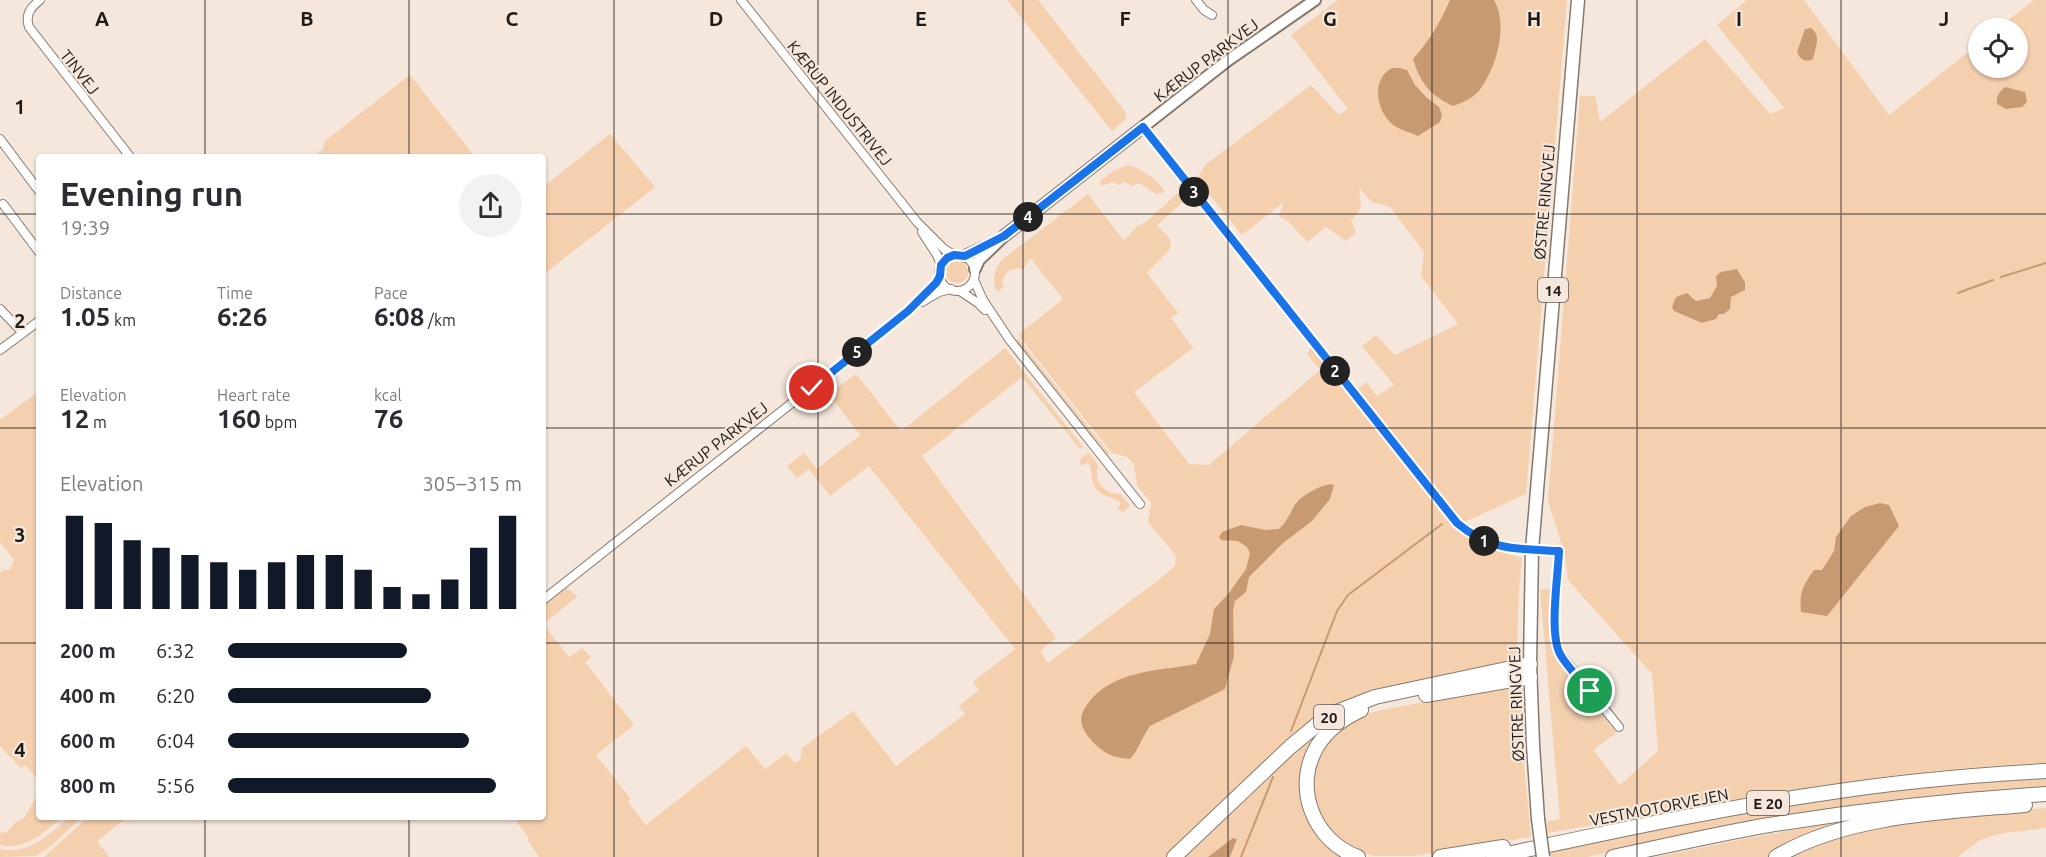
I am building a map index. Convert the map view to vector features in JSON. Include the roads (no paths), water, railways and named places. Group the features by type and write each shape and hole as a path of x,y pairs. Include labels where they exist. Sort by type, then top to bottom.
{"highway":[{"name":"20","path":"1174,857 1290,747 1334,713 1375,696 1530,670"},
{"name":"20","path":"1358,857 1342,850 1319,828 1306,791 1309,765 1318,744 1329,731 1350,715 1389,701 1530,670"},
{"name":"VESTMOTORVEJEN","path":"1493,857 1705,813 1830,792 1950,778 2046,771"},
{"name":"E 20","path":"1612,857 1768,825 1878,809 2046,794"},
{"path":"1776,857 1829,833 1877,821 2046,803"},
{"path":"1440,857 1636,828"}],"main road":[{"name":"ØSTRE RINGVEJ","path":"1543,857 1538,819 1530,670 1532,550 1578,0"}],"street":[{"name":"TINVEJ","path":"40,0 28,13 29,27 128,154"},
{"name":"KÆRUP INDUSTRIVEJ","path":"741,0 917,222 944,249 959,256"},
{"path":"1196,0 1204,10 1212,15"},
{"name":"KÆRUP PARKVEJ","path":"975,275 980,260 1004,236 1227,62 1315,0"},
{"path":"1143,127 1449,514 1468,532 1491,544 1515,550 1559,551 1556,644 1561,655 1619,727"},
{"path":"0,139 36,187"},
{"path":"11,199 2,205 36,248"},
{"name":"KÆRUP INDUSTRIVEJ","path":"917,222 941,265"},
{"name":"KÆRUP PARKVEJ","path":"959,256 1004,236"},
{"path":"995,320 975,275 972,261 959,256 947,258 941,265 940,276 944,284 978,303 995,320 1140,504"},
{"path":"960,291 968,287 975,275"},
{"name":"KÆRUP PARKVEJ","path":"908,311 940,276"},
{"name":"KÆRUP PARKVEJ","path":"546,598 908,311 929,297 951,289"},
{"path":"0,309 23,333"},
{"path":"0,350 36,323"}],"waterway":[{"path":"2001,277 2046,263"},
{"path":"1958,293 1993,280"},
{"path":"1291,731 1337,611 1348,595 1442,524"},
{"path":"1241,857 1273,777"}]}
